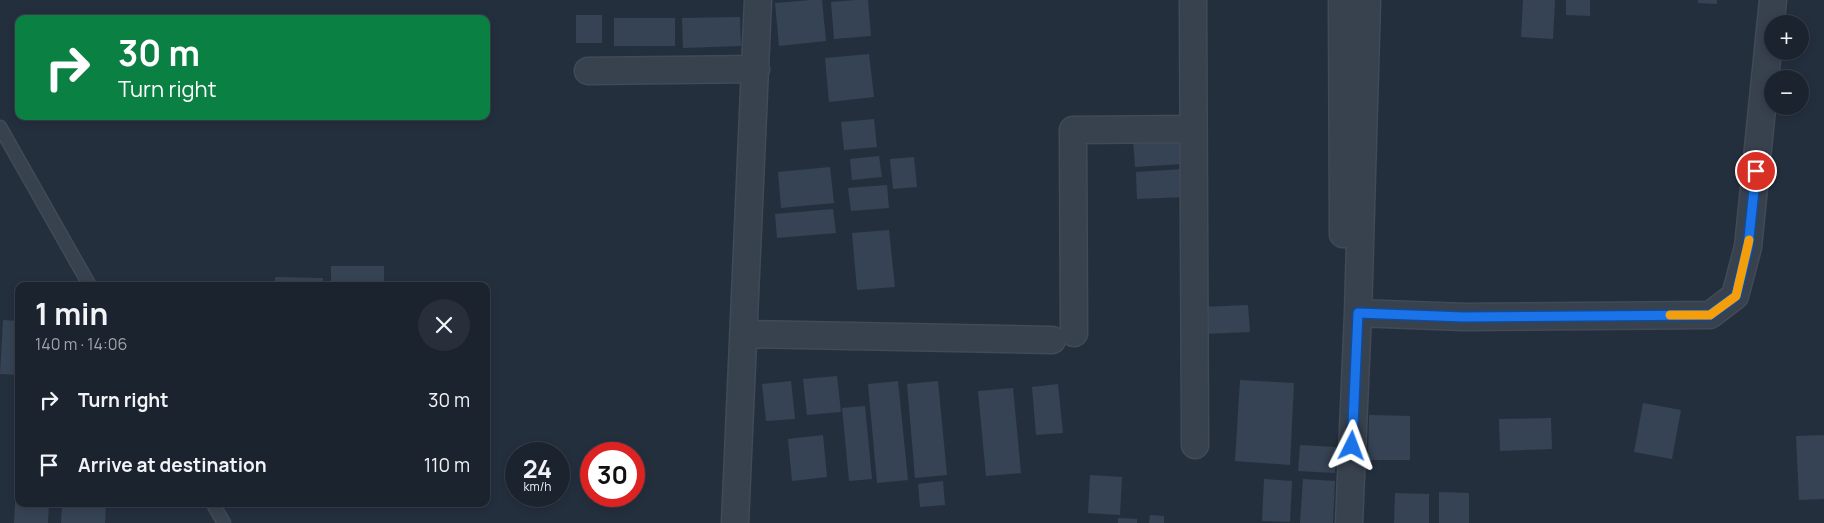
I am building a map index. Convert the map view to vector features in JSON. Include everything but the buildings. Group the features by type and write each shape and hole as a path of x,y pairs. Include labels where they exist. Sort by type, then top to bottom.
{"street":[{"path":"736,523 758,0"},
{"path":"1193,0 1195,445"},
{"path":"1342,0 1343,235"},
{"path":"1349,523 1358,313 1367,0"},
{"path":"1358,313 1464,317 1710,315 1736,296 1748,247 1773,0"},
{"path":"588,71 756,69"},
{"path":"744,334 1063,337 1073,130 1193,129"}],"lane":[{"path":"0,128 88,282"},
{"path":"215,507 224,523"}],"slow traffic":[{"path":"1670,315 1710,315 1736,296 1749,240"}],"route":[{"path":"1352,446 1358,313 1464,317 1710,315 1736,296 1748,247 1756,171"}]}
